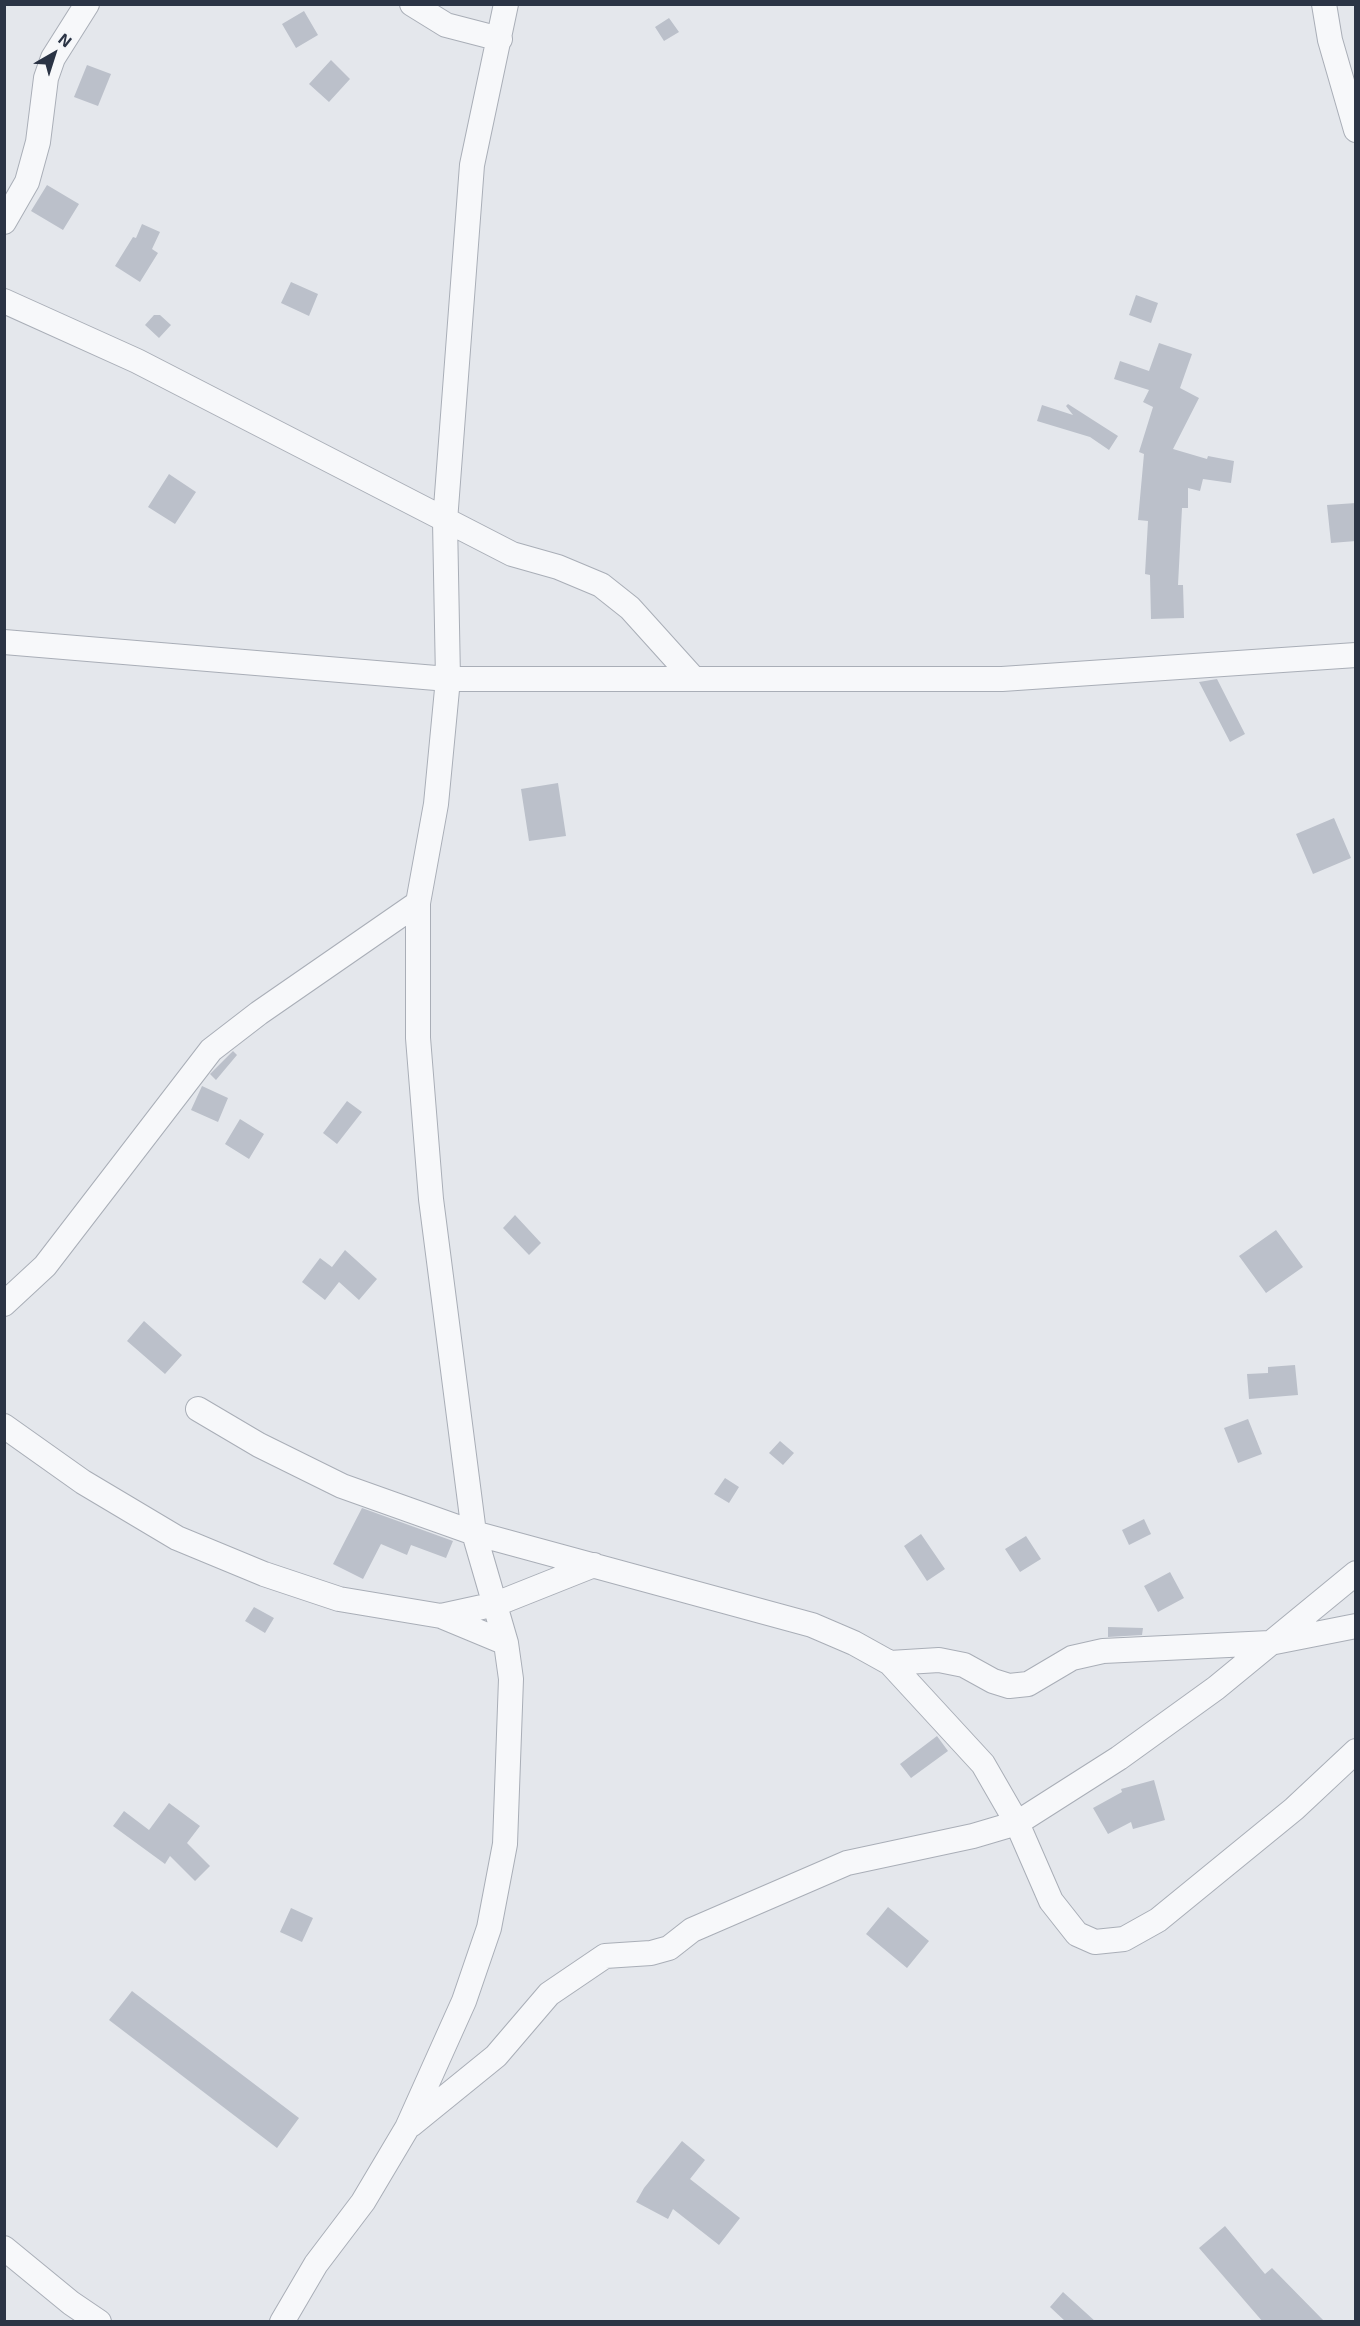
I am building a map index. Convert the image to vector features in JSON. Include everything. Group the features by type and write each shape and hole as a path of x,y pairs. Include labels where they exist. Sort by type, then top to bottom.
{"street":[{"path":"4,222 27,182 38,142 46,78 53,58 87,4"},
{"path":"412,4 446,25 500,39"},
{"path":"282,2322 316,2264 363,2202 407,2128 464,2001 489,1928 505,1844 511,1679 506,1642 474,1533 430,1188 418,1038 418,903 436,804 448,679 445,521 472,165 506,4"},
{"path":"1324,4 1330,40 1356,130"},
{"path":"4,301 137,362 512,554 558,567 601,585 630,608 694,679"},
{"path":"4,642 448,679 1002,679 1356,654"},
{"path":"4,1304 45,1266 211,1050 259,1013 418,903"},
{"path":"198,1409 259,1445 342,1486 474,1533 812,1625 854,1643 890,1663 983,1764 1017,1823 1051,1901 1077,1934 1095,1942 1124,1938 1158,1920 1294,1809 1356,1751"},
{"path":"4,1426 83,1482 177,1538 264,1574 339,1599 441,1616 506,1642"},
{"path":"441,1616 496,1604 594,1565"},
{"path":"407,2128 496,2056 549,1994 605,1956 651,1953 669,1948 692,1930 847,1863 973,1836 1017,1823 1119,1758 1216,1688 1356,1573"},
{"path":"890,1663 939,1660 964,1665 993,1682 1009,1686 1028,1684 1072,1658 1103,1651 1270,1643 1356,1626"},
{"path":"4,2248 71,2303 99,2322"}],"building":[{"path":"304,11 318,35 296,48 282,24"},
{"path":"669,18 679,32 664,41 655,27"},
{"path":"331,60 350,79 329,102 309,84"},
{"path":"87,65 111,74 98,106 74,97"},
{"path":"47,185 79,204 63,230 31,211"},
{"path":"142,224 160,232 152,249 158,253 140,282 115,266 133,237 136,238"},
{"path":"291,282 318,294 309,316 281,303"},
{"path":"1136,295 1158,303 1151,323 1129,315"},
{"path":"154,315 160,315 171,325 159,338 145,325"},
{"path":"1159,343 1192,354 1180,388 1199,398 1173,449 1207,459 1208,456 1234,461 1231,483 1203,479 1200,491 1188,488 1188,508 1182,508 1178,585 1183,585 1184,618 1151,619 1150,575 1145,574 1148,521 1138,520 1144,454 1139,452 1153,407 1143,402 1149,390 1114,379 1120,361 1149,371"},
{"path":"1068,404 1118,436 1109,450 1090,437 1037,421 1042,405 1073,415 1066,406"},
{"path":"169,474 196,492 175,524 148,507"},
{"path":"1356,503 1356,541 1331,543 1327,505"},
{"path":"1217,679 1245,734 1230,742 1199,682"},
{"path":"558,783 566,836 529,841 521,789"},
{"path":"1334,818 1351,858 1313,874 1296,834"},
{"path":"233,1051 237,1055 216,1080 210,1074"},
{"path":"202,1086 228,1098 218,1122 191,1110"},
{"path":"347,1101 362,1112 337,1144 323,1133"},
{"path":"240,1119 264,1134 249,1159 225,1144"},
{"path":"515,1215 541,1243 529,1255 503,1228"},
{"path":"1276,1230 1303,1267 1266,1293 1239,1256"},
{"path":"345,1250 377,1279 359,1300 339,1282 325,1300 302,1282 320,1258 332,1267"},
{"path":"144,1321 182,1355 165,1374 127,1341"},
{"path":"1295,1365 1298,1395 1249,1399 1247,1374 1268,1373 1268,1367"},
{"path":"1248,1419 1262,1454 1238,1463 1224,1428"},
{"path":"780,1441 794,1453 783,1465 769,1453"},
{"path":"725,1478 739,1487 729,1503 714,1494"},
{"path":"362,1508 453,1541 446,1558 411,1545 407,1555 381,1544 363,1579 333,1564"},
{"path":"1144,1519 1151,1534 1129,1545 1122,1530"},
{"path":"921,1534 945,1569 927,1581 904,1546"},
{"path":"1026,1536 1041,1559 1020,1572 1005,1549"},
{"path":"1170,1572 1184,1598 1158,1612 1144,1586"},
{"path":"254,1607 274,1618 265,1633 245,1621"},
{"path":"1108,1627 1143,1628 1142,1635 1108,1637"},
{"path":"937,1736 948,1751 911,1778 900,1764"},
{"path":"1154,1780 1165,1820 1133,1829 1131,1822 1108,1834 1093,1808 1122,1792 1121,1789"},
{"path":"169,1803 200,1826 187,1843 210,1866 195,1881 170,1856 165,1864 113,1826 124,1811 149,1830"},
{"path":"888,1907 929,1941 907,1968 866,1934"},
{"path":"291,1908 313,1918 302,1942 280,1932"},
{"path":"132,1991 299,2118 277,2148 109,2020"},
{"path":"682,2141 705,2160 690,2179 740,2218 719,2245 673,2209 668,2219 636,2202 644,2188"},
{"path":"1225,2226 1265,2274 1272,2268 1325,2322 1263,2322 1199,2248"},
{"path":"1063,2292 1096,2322 1066,2322 1050,2307"}]}
